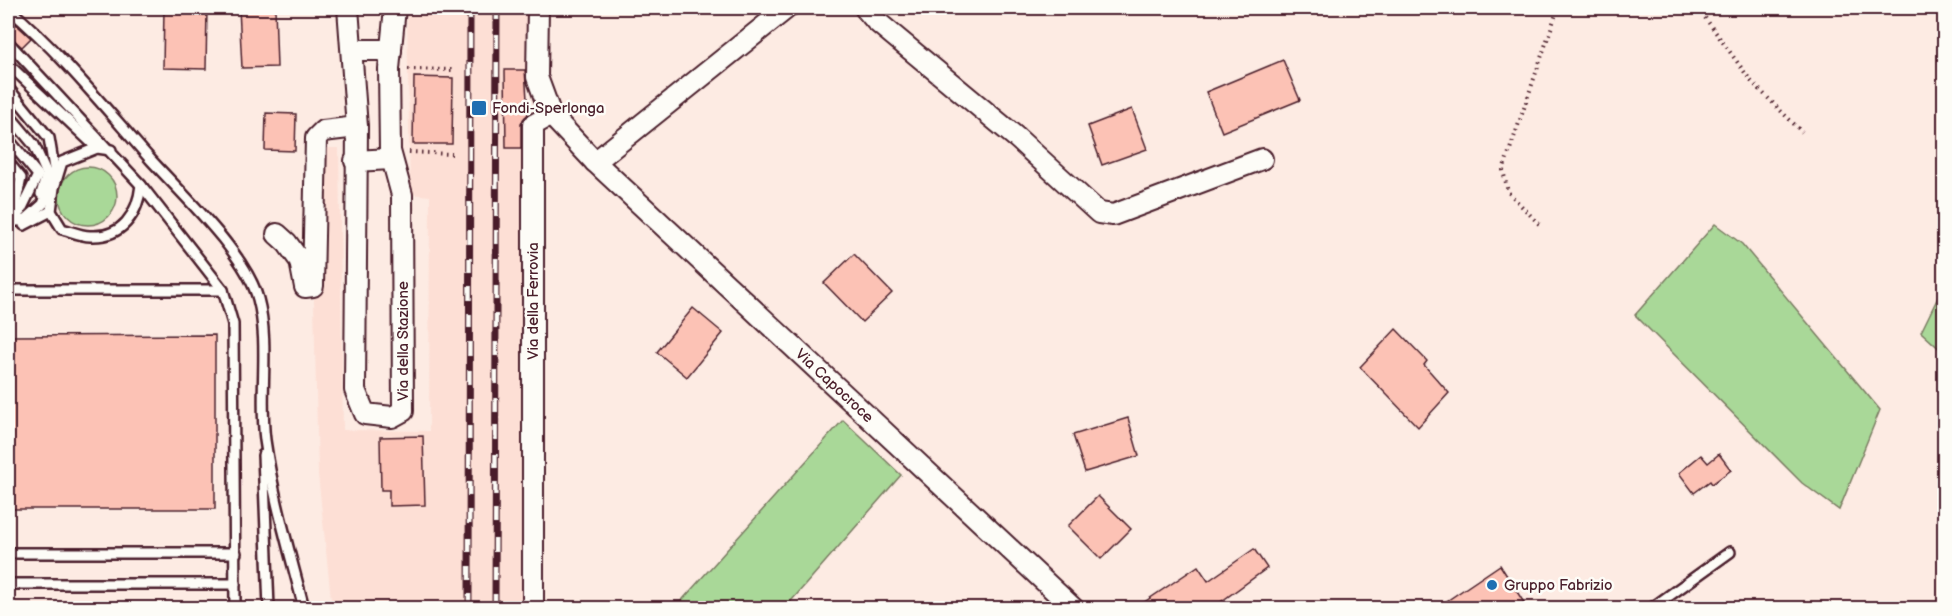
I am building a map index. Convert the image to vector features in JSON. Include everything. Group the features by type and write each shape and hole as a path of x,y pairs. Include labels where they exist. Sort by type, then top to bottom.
{"street":[{"name":"Via della Stazione","path":"348,8 357,127 355,161 356,390 365,414 392,417 403,411 402,195 391,155 390,60 395,8"},
{"path":"538,8 537,77 551,115"},
{"path":"595,162 787,8"},
{"path":"865,8 876,21 1017,138 1099,213 1113,214 1262,159"},
{"path":"352,50 390,60"},
{"name":"Via Capocroce","path":"551,115 595,162 1073,609"},
{"name":"Via della Ferrovia","path":"533,609 533,125 551,115"},
{"path":"277,234 288,243 300,261 305,287 313,286 316,138 323,131 357,127"},
{"path":"355,161 391,155"}],"lane":[{"path":"8,8 43,39 240,261 258,300 262,329 265,526 269,609"},
{"path":"8,42 111,150 223,290 233,324 235,609"},
{"path":"8,64 97,148"},
{"path":"8,88 49,138 55,174 43,204 26,220 8,221"},
{"path":"8,114 34,145 47,174 39,202 23,216 8,221"},
{"path":"8,139 38,175 20,212 8,221"},
{"path":"111,150 97,148 62,162 54,188 51,211 62,228 89,237 112,233 129,222 140,198 141,185"},
{"path":"8,162 21,178 15,206 8,212"},
{"path":"8,221 28,225 51,211"},
{"path":"8,290 223,290"},
{"path":"265,441 279,511 304,609"},
{"path":"1652,609 1730,552"},
{"path":"8,553 236,553"},
{"path":"8,584 235,584"},
{"path":"8,599 8,609"}],"path":[{"path":"1539,224 1508,192 1503,170 1558,8"},
{"path":"1698,8 1751,81 1802,132"},
{"path":"390,60 453,70"},
{"path":"391,155 452,154"}],"shaded area":[{"path":"407,8 528,8 526,608 332,608 318,474 314,303 315,148 339,148 343,430 429,431 430,196 410,194"}],"green space":[{"path":"88,167 99,169 112,180 117,196 115,207 104,220 88,225 77,223 64,212 59,196 61,185 72,172"},
{"path":"1715,224 1742,244 1880,410 1839,510 1802,483 1635,315"},
{"path":"1944,285 1944,353 1921,332"},
{"path":"843,420 901,475 785,608 675,608"}],"building":[{"path":"164,8 207,8 206,69 163,68"},
{"path":"239,8 275,8 277,67 242,68"},
{"path":"8,17 31,38 22,47 8,35"},
{"path":"1283,60 1300,100 1222,132 1206,92"},
{"path":"505,70 525,70 528,114 521,124 521,148 506,148"},
{"name":"Fondi-Sperlonga","path":"414,77 453,78 452,144 413,144"},
{"path":"1132,109 1147,149 1102,165 1088,126"},
{"path":"266,113 296,114 295,151 265,150"},
{"path":"854,254 892,293 862,322 824,283"},
{"path":"693,308 723,333 687,377 657,352"},
{"path":"1396,329 1427,361 1424,365 1449,393 1418,427 1360,367"},
{"path":"215,335 215,509 8,509 8,336"},
{"path":"1128,418 1139,456 1085,472 1073,435"},
{"path":"423,436 425,505 389,506 389,490 381,490 380,437"},
{"path":"1719,454 1731,470 1712,484 1710,481 1694,493 1679,473 1701,455 1708,463"},
{"path":"1098,496 1131,529 1101,559 1068,526"},
{"path":"1254,549 1267,568 1211,609 1134,609 1198,566 1208,581"},
{"name":"Gruppo Fabrizio","path":"1500,565 1528,609 1435,609"}],"railway":[{"path":"469,608 470,8"},
{"path":"495,608 497,8"}],"place":[{"name":"Fondi-Sperlonga","path":"479,108"},
{"name":"Gruppo Fabrizio","path":"1492,585"}]}
